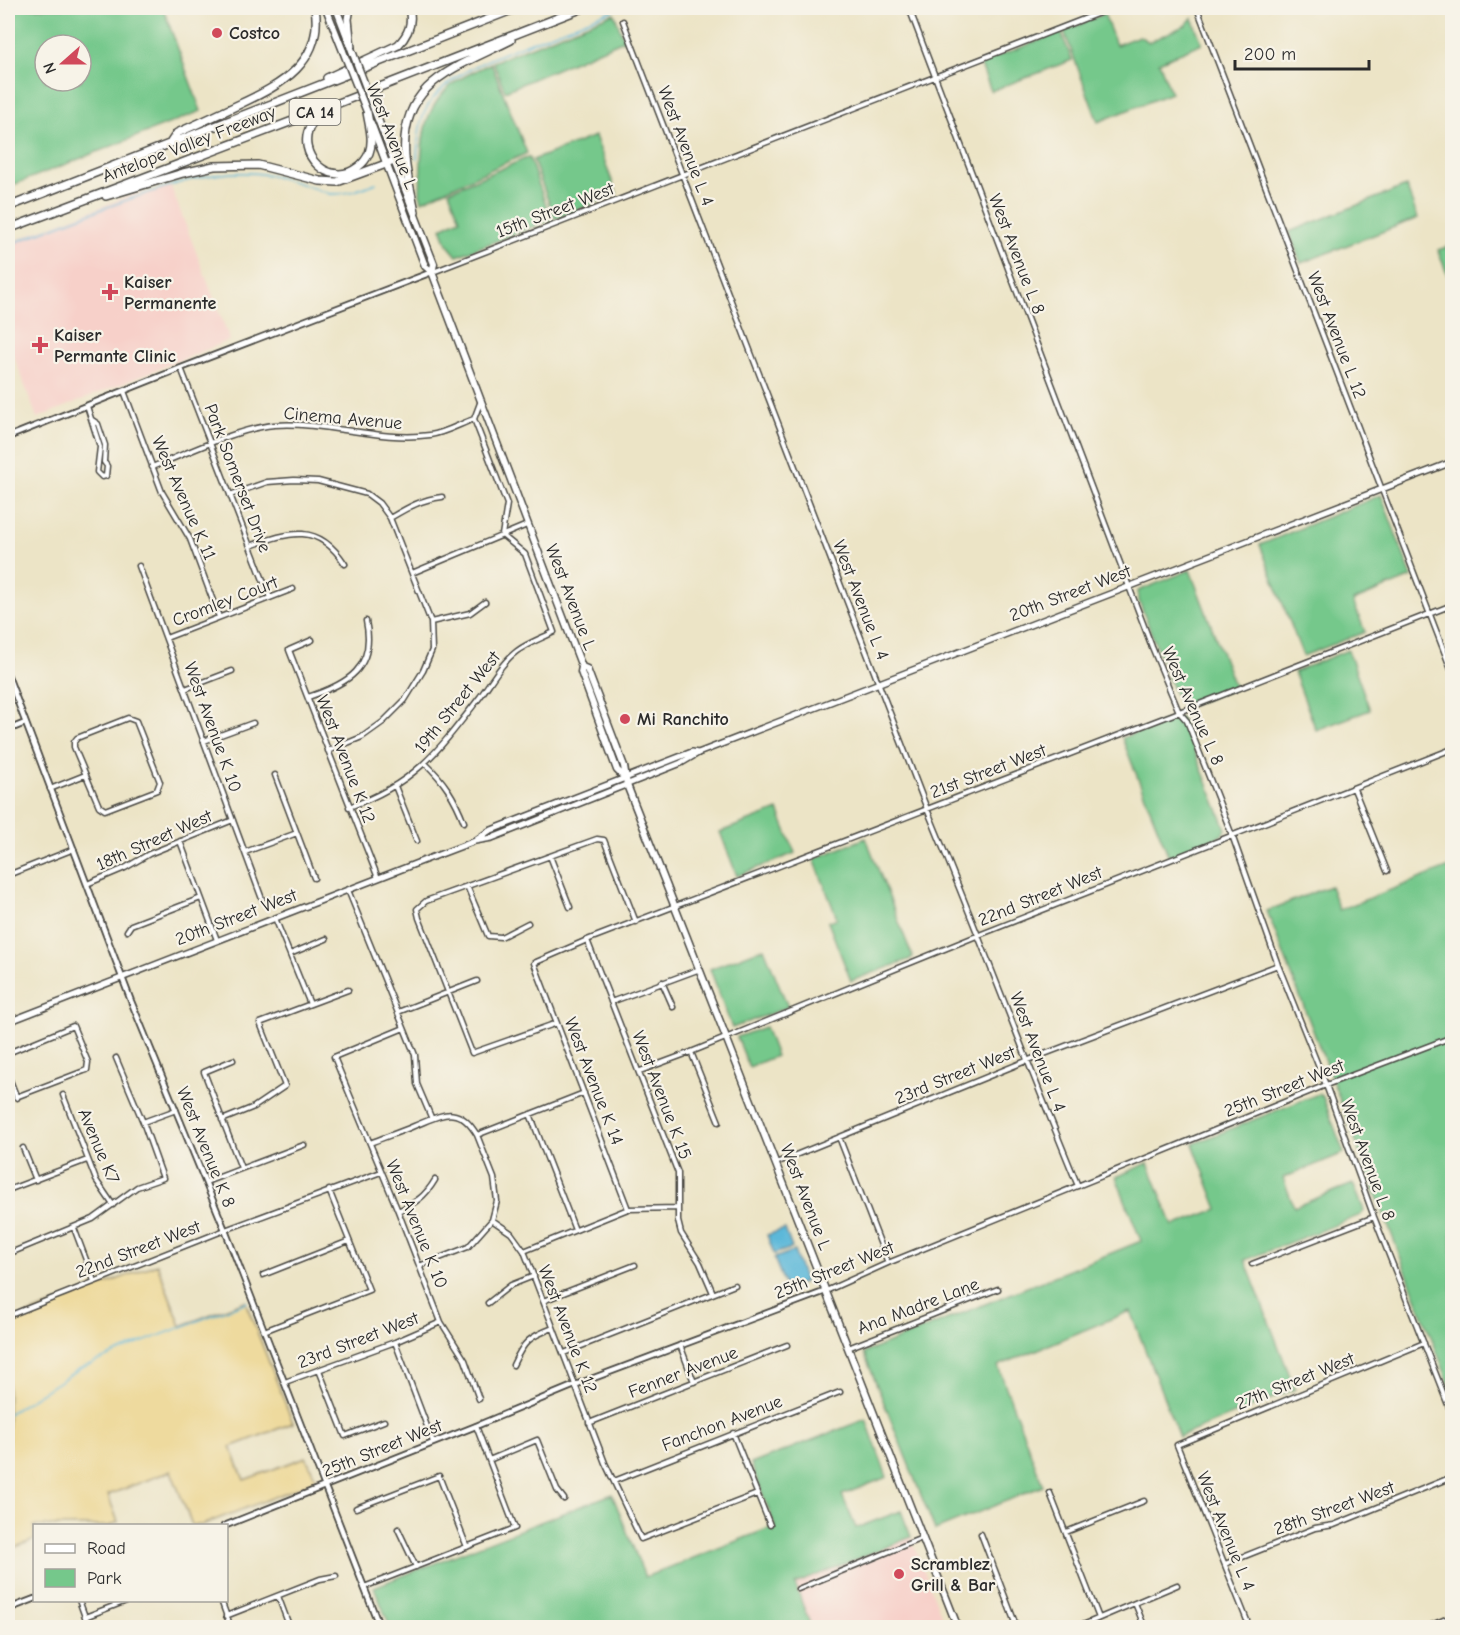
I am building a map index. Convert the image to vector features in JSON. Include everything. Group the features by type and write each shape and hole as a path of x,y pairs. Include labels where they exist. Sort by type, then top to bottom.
{"highway":[{"path":"170,143 177,133 275,87 291,75 306,56 314,37 315,8"},
{"path":"350,8 348,19 351,48"},
{"path":"313,87 335,73 398,45 406,37 409,29 411,21 409,8"},
{"name":"Antelope Valley Freeway","path":"8,207 517,8"},
{"name":"Antelope Valley Freeway","path":"8,229 583,8"},
{"path":"415,212 405,158 405,137 408,119 418,98 436,78 544,23"},
{"path":"371,110 369,154 356,169 340,175 324,171 313,161 307,144 311,124 319,116 387,87 404,76"},
{"path":"86,199 106,196 214,166 258,165 320,181 337,182 394,161"}],"main road":[{"name":"West Avenue L","path":"326,8 415,212 434,264 432,272"},
{"name":"West Avenue L","path":"336,8 351,48 387,164 425,266 432,272 582,667 580,672 617,770 626,782 957,1628"},
{"name":"20th Street West","path":"8,1022 475,841 492,838 626,782 681,763 698,753 1452,462"},
{"path":"1426,1628 1452,1617"}],"street":[{"name":"West Avenue L 8","path":"909,8 1129,586 1179,712 1187,722 1232,834 1278,965 1452,1415"},
{"name":"15th Street West","path":"8,437 934,75 1112,8"},
{"name":"West Avenue L 12","path":"1197,8 1452,672"},
{"name":"West Avenue L 4","path":"623,21 927,809 1078,1186"},
{"name":"Park Somerset Drive","path":"182,368 270,598"},
{"name":"West Avenue K 11","path":"124,391 152,467 168,504 184,526 190,539 219,617"},
{"path":"480,403 474,419 507,504 502,535"},
{"path":"87,406 100,447 97,472 104,477 107,466 104,462 105,445 98,424 92,420"},
{"name":"Cinema Avenue","path":"152,467 255,428 300,425 411,436 434,434 474,419"},
{"path":"97,462 104,462"},
{"path":"230,495 267,482 294,480 318,482 367,494 379,503 390,518 432,622 432,650 423,671 405,700 383,722 362,737 328,751"},
{"path":"390,518 411,505 430,498 441,497"},
{"path":"412,573 527,525"},
{"path":"250,546 281,535 304,534 328,543 337,551 345,564"},
{"name":"West Avenue L","path":"502,535 525,554 554,632"},
{"name":"West Avenue K 10","path":"139,566 262,899"},
{"name":"Cromley Court","path":"166,638 294,589"},
{"path":"432,622 470,614 485,602"},
{"name":"21st Street West","path":"534,963 587,940 1452,605"},
{"path":"308,697 345,682 362,664 370,638 366,621"},
{"name":"19th Street West","path":"349,807 372,799 410,776 449,737 505,663 517,651 554,632"},
{"name":"West Avenue K 12","path":"312,640 289,650 378,878"},
{"path":"185,689 232,671"},
{"name":"West Avenue K 8","path":"8,676 122,977 206,1182 380,1628"},
{"path":"128,718 136,721 160,782 157,790 105,810 102,809 85,776 74,747 77,738 128,718"},
{"path":"8,730 25,723"},
{"path":"204,741 253,723"},
{"name":"22nd Street West","path":"640,1071 979,934 1452,749"},
{"path":"425,763 447,786 457,802 464,822"},
{"path":"275,775 314,878"},
{"path":"50,789 85,776"},
{"path":"395,786 417,841"},
{"path":"1354,789 1387,871"},
{"name":"18th Street West","path":"87,884 110,875 149,854 233,820"},
{"path":"245,852 297,832"},
{"path":"557,1023 472,1053 417,909 426,901 597,839 603,840 636,922"},
{"path":"180,841 217,940"},
{"name":"18th Street West","path":"8,875 74,849"},
{"path":"550,856 570,907"},
{"path":"467,886 488,936 501,937 528,924"},
{"path":"348,890 415,1055 417,1084 431,1117"},
{"path":"127,931 131,925 201,898"},
{"path":"275,918 310,1004"},
{"path":"290,954 326,939"},
{"name":"West Avenue K 15","path":"587,940 678,1173 681,1233 700,1263 714,1293"},
{"name":"West Avenue K 14","path":"534,963 628,1209"},
{"name":"23rd Street West","path":"776,1162 1026,1061 1278,965"},
{"path":"611,1002 700,969"},
{"path":"398,1012 477,981"},
{"path":"662,982 673,1007"},
{"path":"222,1120 254,1107 285,1086 261,1023 348,990"},
{"path":"8,1053 73,1026 88,1062 87,1070 17,1097 8,1075"},
{"name":"West Avenue K 10","path":"404,1028 334,1057 441,1322 465,1360 479,1399"},
{"name":"25th Street West","path":"228,1524 476,1426 574,1384 825,1291 888,1263 1326,1085 1452,1037"},
{"path":"691,1052 719,1122"},
{"path":"8,1254 93,1219 137,1187 163,1178 143,1122 116,1058"},
{"path":"233,1060 204,1072 241,1168"},
{"path":"477,1135 584,1093"},
{"name":"Avenue K7","path":"63,1095 87,1160 104,1194 113,1205"},
{"path":"143,1122 177,1110"},
{"path":"370,1143 431,1117 444,1114 456,1115 470,1124 477,1135 494,1178 497,1201 492,1220 468,1247 419,1266"},
{"path":"530,1114 575,1230"},
{"path":"839,1137 888,1263"},
{"path":"206,1182 304,1144"},
{"path":"23,1148 36,1180"},
{"path":"8,1190 87,1160"},
{"name":"22nd Street West","path":"8,1316 225,1230 381,1172"},
{"path":"398,1211 418,1202 435,1180"},
{"path":"264,1331 369,1290 329,1190"},
{"path":"524,1251 628,1209 678,1208"},
{"path":"1252,1264 1374,1217"},
{"name":"West Avenue K 12","path":"492,1220 511,1233 524,1251 589,1423 641,1539 757,1494"},
{"path":"74,1227 94,1281"},
{"path":"263,1275 349,1241"},
{"path":"543,1300 635,1265"},
{"path":"488,1304 511,1285 534,1276"},
{"path":"564,1353 735,1285"},
{"name":"Ana Madre Lane","path":"848,1348 998,1289"},
{"name":"23rd Street West","path":"285,1382 395,1342 441,1322"},
{"path":"513,1365 522,1345 536,1335 553,1328"},
{"path":"395,1342 433,1442"},
{"name":"27th Street West","path":"1177,1445 1424,1342"},
{"path":"680,1345 694,1382"},
{"name":"Fenner Avenue","path":"589,1423 788,1346"},
{"path":"319,1370 345,1436 384,1421"},
{"name":"Fanchon Avenue","path":"614,1481 840,1392"},
{"path":"364,1587 515,1528 476,1426"},
{"path":"733,1433 770,1525"},
{"path":"489,1460 537,1440 557,1490 564,1499"},
{"name":"West Avenue L 4","path":"1177,1445 1250,1628"},
{"path":"356,1508 439,1476 467,1547"},
{"name":"28th Street West","path":"1224,1564 1315,1528 1334,1525 1452,1477"},
{"path":"1050,1493 1099,1618"},
{"path":"1065,1532 1144,1501"},
{"path":"398,1529 416,1567"},
{"path":"981,1534 1017,1628"},
{"path":"798,1589 922,1538"},
{"path":"226,1616 320,1579 336,1576"},
{"path":"1076,1628 1177,1585"},
{"path":"278,1596 290,1628"},
{"path":"8,1609 33,1599"},
{"path":"80,1602 89,1628"},
{"path":"85,1617 124,1602"},
{"path":"221,1602 231,1628"},
{"path":"1135,1603 1145,1628"}],"shaded area":[{"name":"Kaiser Permanente","path":"171,187 230,340 37,418 8,341 8,243 131,195"},
{"path":"911,1537 946,1627 811,1627 794,1584"}],"green space":[{"path":"8,8 163,8 201,111 8,187"},
{"path":"614,13 624,40 505,91 493,62"},
{"path":"1104,14 1116,45 1139,36 1149,42 1186,25 1192,18 1202,43 1159,62 1171,93 1098,122 1064,31"},
{"path":"1061,32 1072,60 991,91 980,63"},
{"path":"491,63 527,153 422,201 420,194 422,148 433,106 454,83"},
{"path":"595,136 617,194 555,219 533,160"},
{"path":"529,157 551,220 457,256 447,244 441,228 460,219 449,191"},
{"path":"1406,186 1418,218 1301,263 1289,232"},
{"path":"1452,245 1452,287 1438,250"},
{"path":"1381,495 1412,577 1353,601 1365,632 1303,656 1260,545"},
{"path":"1190,570 1235,688 1188,706 1182,705 1174,692 1139,601 1138,591"},
{"path":"1348,650 1370,710 1316,730 1294,672"},
{"path":"1175,717 1181,718 1226,829 1223,835 1169,857 1122,738"},
{"path":"778,810 795,853 737,876 720,832"},
{"path":"866,838 913,958 851,981 828,922 837,918 814,859"},
{"path":"1452,866 1452,1391 1267,911 1330,886 1339,910"},
{"path":"764,948 788,1007 732,1028 710,969"},
{"path":"765,1027 776,1056 749,1067 737,1037"},
{"path":"1318,1094 1323,1097 1344,1153 1283,1178 1294,1207 1353,1184 1364,1210 1361,1215 1245,1260 1295,1389 1179,1437 1130,1311 998,1366 1043,1486 935,1530 864,1353 1141,1241 1116,1177 1148,1163 1173,1226 1218,1209 1193,1144"},
{"path":"866,1419 887,1477 842,1495 856,1528 901,1511 911,1537 795,1584 811,1627 390,1627 374,1587 612,1494 645,1577 775,1526 751,1464"}],"sand":[{"path":"157,1264 181,1326 245,1301 293,1423 231,1447 244,1480 306,1457 315,1477 313,1482 205,1524 192,1524 171,1471 108,1495 118,1522 114,1524 33,1524 33,1540 8,1550 8,1322"}],"water":[{"path":"785,1229 792,1248 774,1254 767,1235"},
{"path":"794,1251 805,1282 786,1288 774,1258"}],"waterway":[{"path":"417,158 420,128 427,107 441,90 454,80 498,56 619,8"},
{"path":"8,245 125,201 208,176 236,173 270,175 330,194 348,193 376,183"},
{"path":"8,1414 79,1369 247,1302"}],"place":[{"name":"Costco","path":"217,33"},
{"name":"Kaiser Permanente","path":"110,292"},
{"name":"Kaiser Permante Clinic","path":"40,345"},
{"name":"Mi Ranchito","path":"625,719"},
{"name":"Scramblez Grill & Bar","path":"899,1574"}]}
